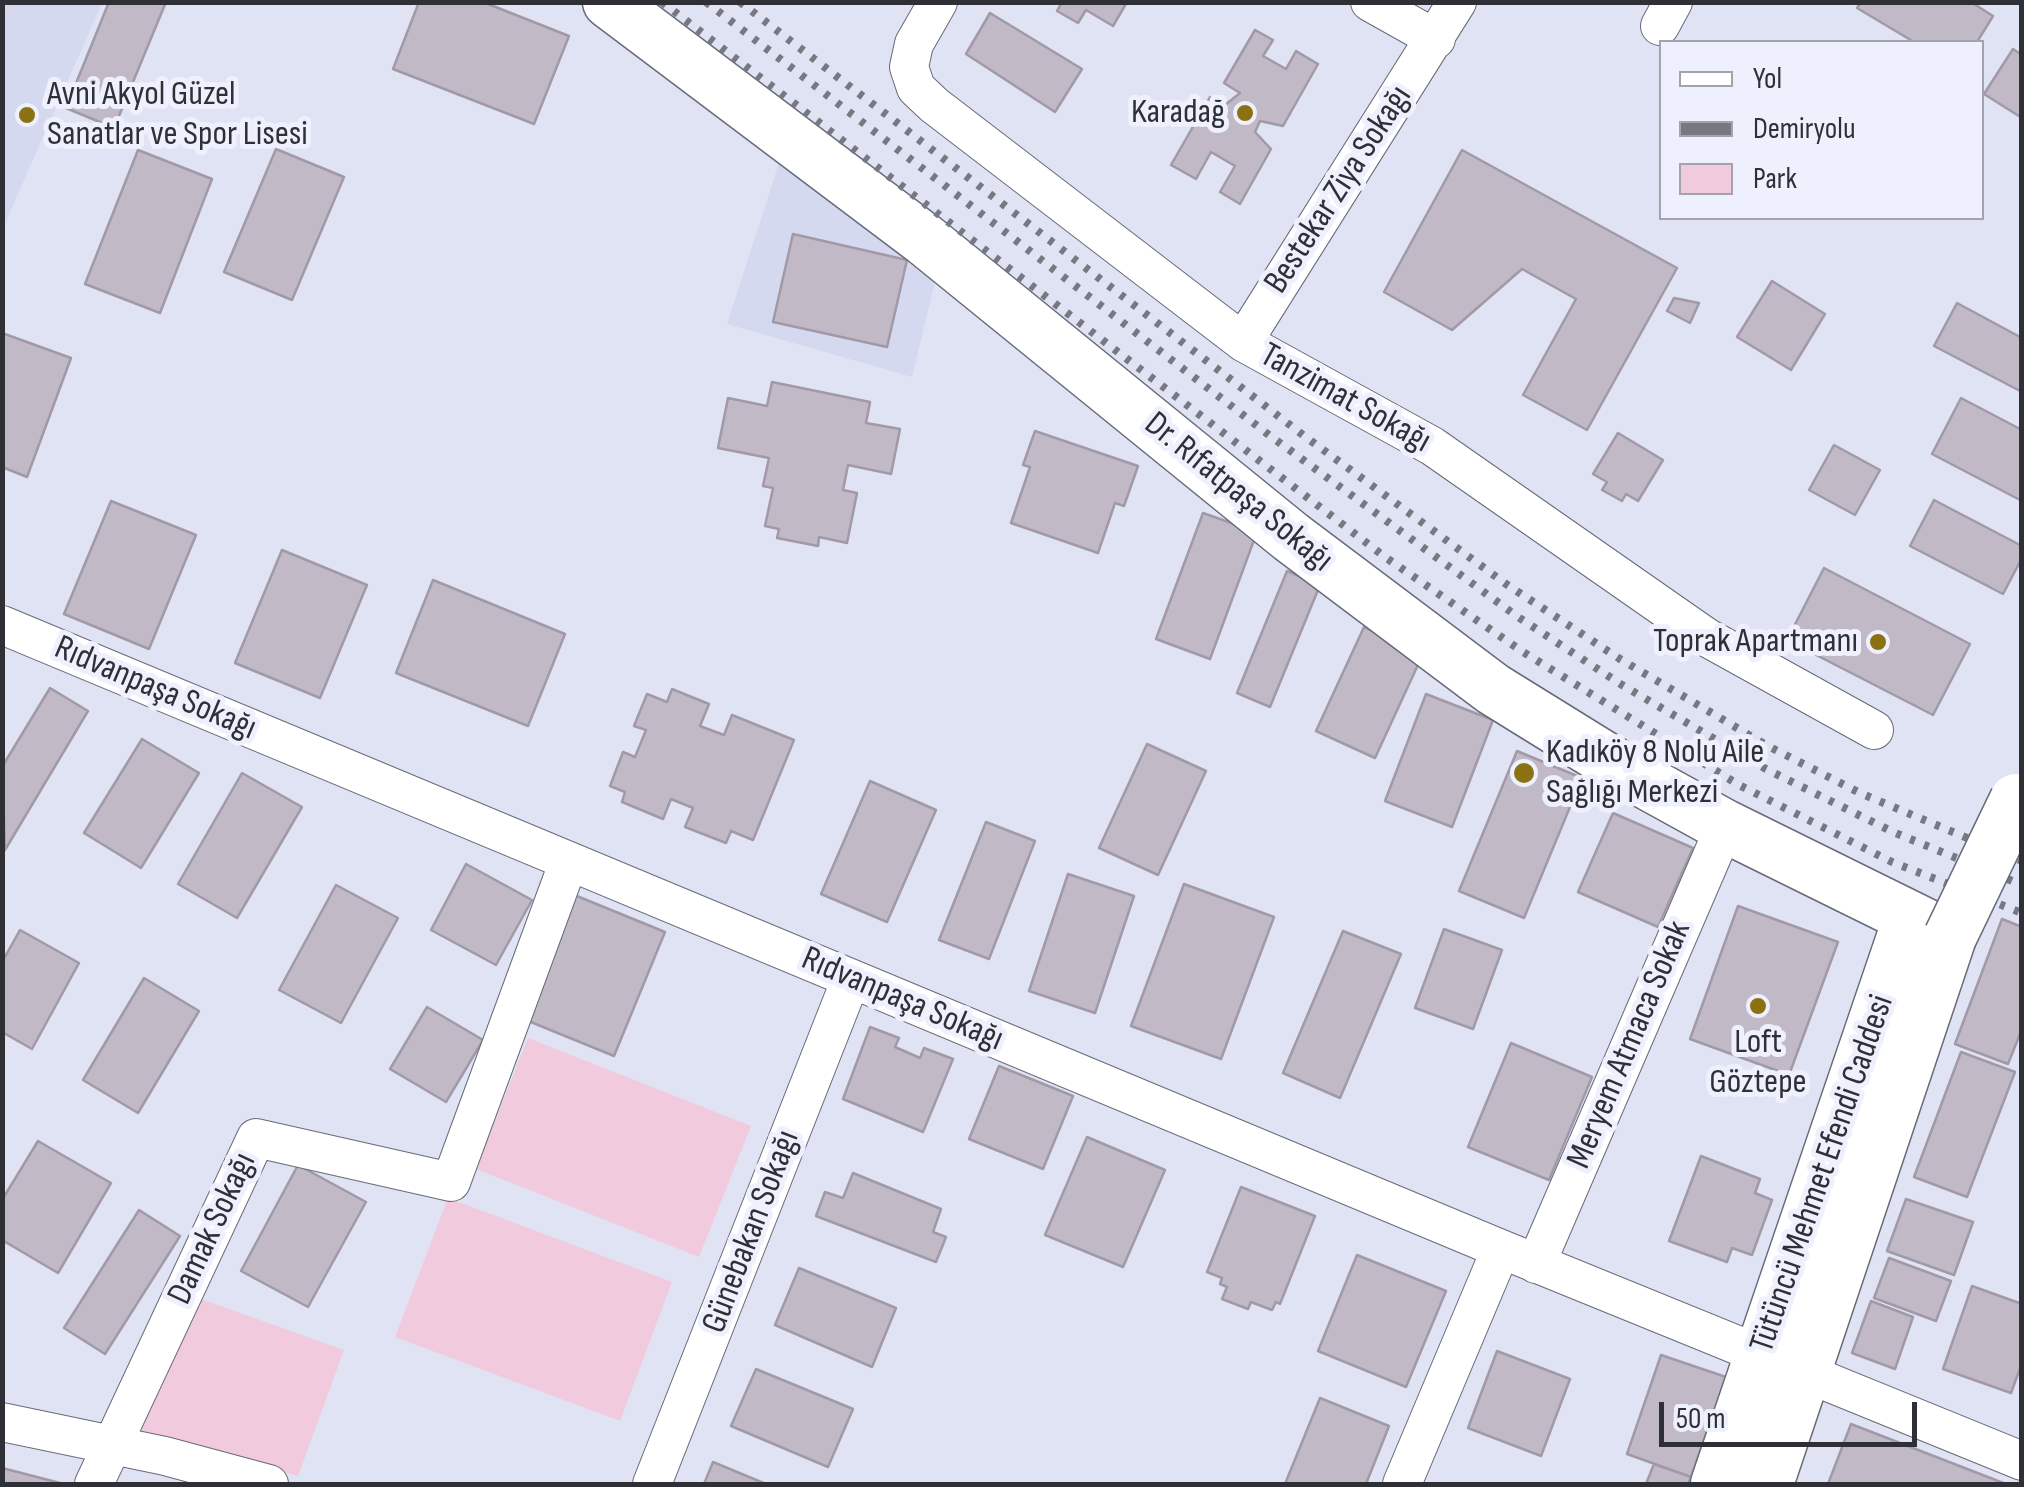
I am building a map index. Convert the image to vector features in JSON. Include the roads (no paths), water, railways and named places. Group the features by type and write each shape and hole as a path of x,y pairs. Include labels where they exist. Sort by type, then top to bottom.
{"street":[{"name":"Dr. Rıfatpaşa Sokağı","path":"609,2 925,240 1427,642 1534,716 1724,826 1929,929"},
{"name":"Tanzimat Sokağı","path":"938,2 910,55 910,72 916,88 1243,342 1432,446 1706,637 1874,730"},
{"path":"1370,2 1436,39"},
{"name":"Bestekar Ziya Sokağı","path":"1243,342 1457,2"},
{"name":"Rıdvanpaşa Sokağı","path":"2,625 1536,1264 2022,1460"},
{"name":"Tütüncü Mehmet Efendi Caddesi","path":"1718,1484 1783,1364 1929,929 2019,793"},
{"name":"Meryem Atmaca Sokak","path":"1536,1264 1724,826"},
{"name":"Damak Sokağı","path":"94,1484 256,1138 450,1182 569,861"},
{"name":"Günebakan Sokağı","path":"652,1484 851,979"},
{"path":"1402,1484 1501,1249"},
{"name":"Tütüncü Mehmet Efendi Caddesi","path":"1767,1484 1783,1364"},
{"path":"2,1422 269,1484"}],"railway":[{"path":"662,2 1385,557 1523,652 1739,785 1892,862 2022,913"},
{"path":"706,2 1269,435 1518,617 1622,685 1766,769 1893,832 2022,885"},
{"path":"740,2 1303,435 1506,584 1620,659 1766,745 1860,793 2022,861"}],"place":[{"name":"Karadağ","path":"1245,113"},
{"name":"Avni Akyol Güzel Sanatlar ve Spor Lisesi","path":"27,115"},
{"name":"Toprak Apartmanı","path":"1878,642"},
{"name":"Kadıköy 8 Nolu Aile Sağlığı Merkezi","path":"1524,773"},
{"name":"Loft Göztepe","path":"1758,1006"}]}
